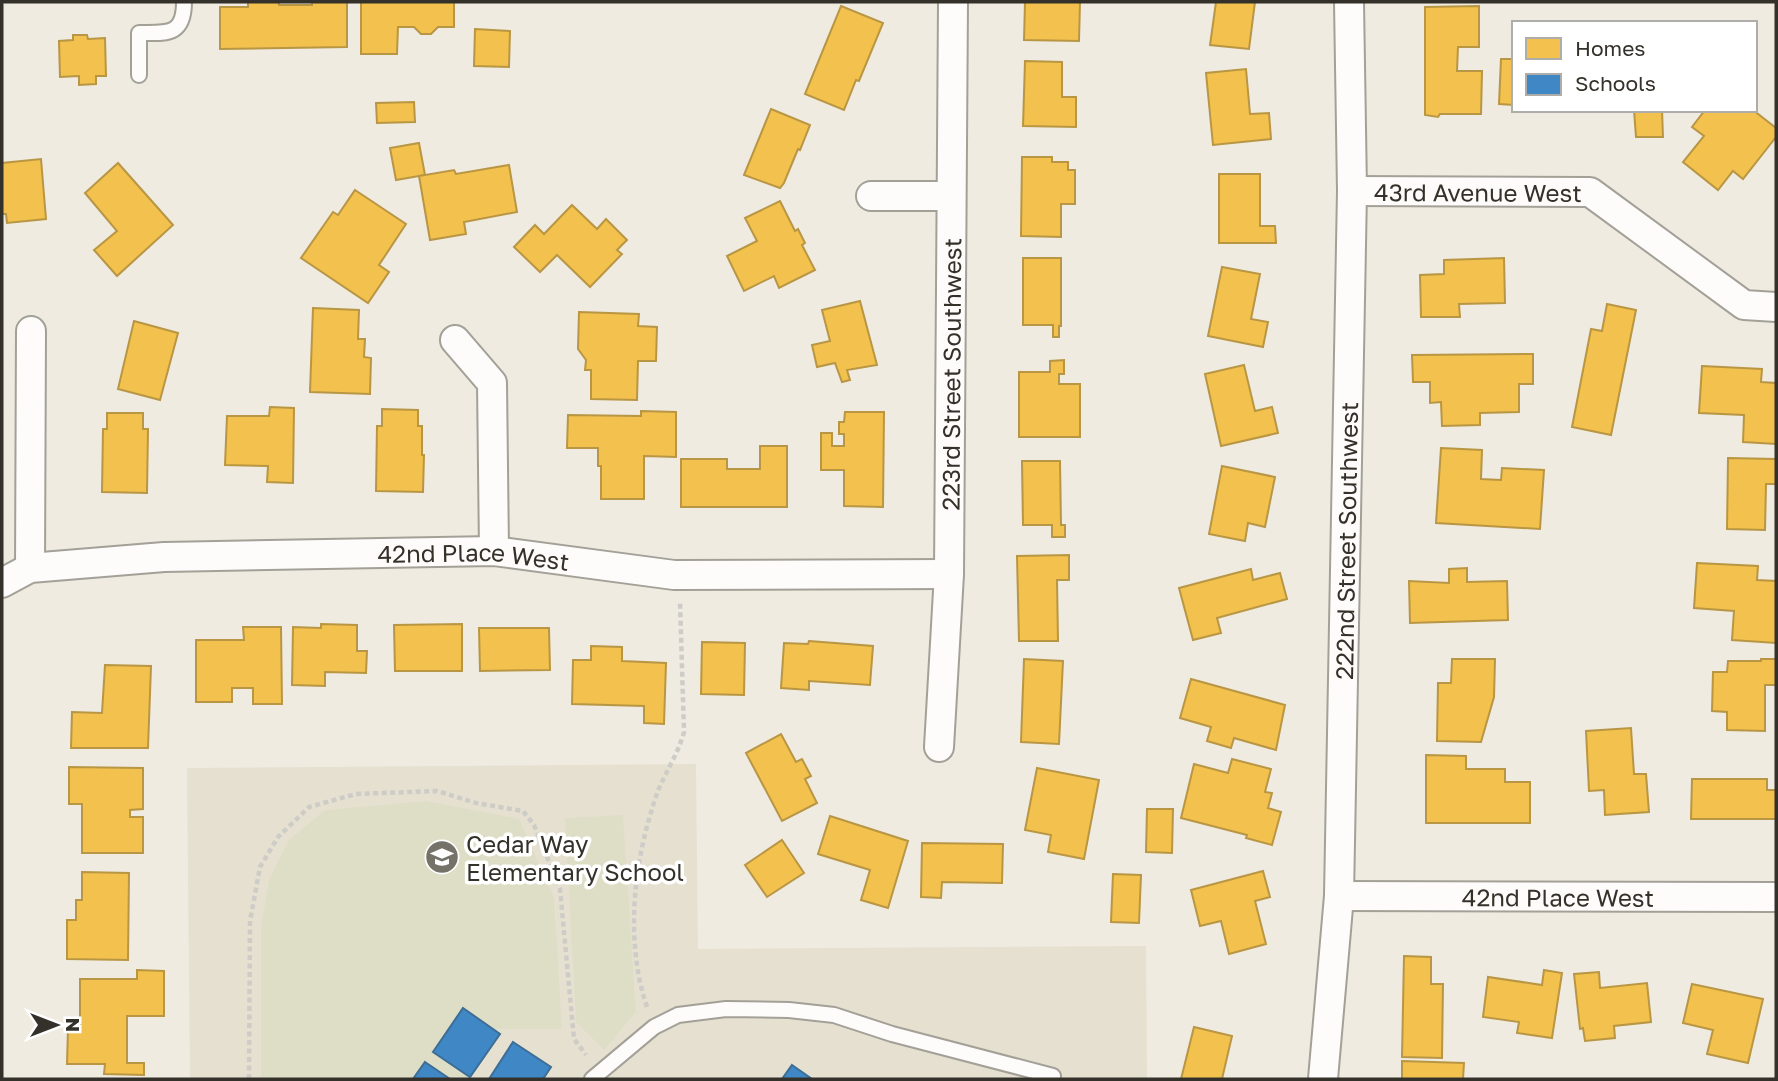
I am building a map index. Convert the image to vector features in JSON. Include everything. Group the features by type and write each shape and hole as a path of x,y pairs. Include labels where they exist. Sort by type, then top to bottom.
{"street":[{"name":"223rd Street Southwest","path":"939,747 949,575 953,2"},
{"name":"222nd Street Southwest","path":"1323,1079 1339,897 1352,191 1349,2"},
{"name":"43rd Avenue West","path":"1352,191 1590,192 1744,306 1776,307"},
{"path":"871,196 950,196"},
{"path":"30,568 31,331"},
{"path":"455,340 492,383 494,551"},
{"name":"42nd Place West","path":"2,583 30,568 164,557 494,551 674,575 949,575"},
{"name":"42nd Place West","path":"1339,897 1776,897"}],"lane":[{"path":"139,75 139,33 177,29 181,24 184,2"},
{"path":"596,1076 654,1027 678,1015 726,1009 789,1010 834,1015 892,1034 1053,1076"}],"path":[{"path":"654,1027 641,983 636,948 635,898 648,825 659,789 679,751 684,732 680,601"},
{"path":"249,1079 250,921 260,867 278,837 309,807 356,794 437,790 476,803 523,811 534,825 560,889 574,1039 596,1076"}],"shaded area":[{"name":"Cedar Way Elementary School","path":"696,764 698,949 1146,946 1147,1079 190,1079 187,768"}],"green space":[{"path":"426,801 519,819 554,898 562,1029 494,1029 465,1079 261,1079 261,929 269,880 288,841 325,810"},
{"path":"623,815 636,1012 604,1050 576,1022 565,818"}],"building: Homes":[{"path":"248,2 312,5 312,2 347,2 347,47 220,49 220,7 248,7"},
{"path":"361,2 454,2 454,27 438,27 431,34 421,34 414,27 398,27 397,54 361,54"},
{"path":"1025,2 1080,2 1079,41 1024,40"},
{"path":"1216,2 1255,2 1249,49 1210,45"},
{"path":"841,6 883,23 844,110 805,94"},
{"path":"1479,6 1479,47 1458,47 1457,71 1482,71 1481,114 1440,114 1438,117 1425,115 1425,7"},
{"path":"475,29 510,31 509,67 474,66"},
{"path":"73,35 87,35 88,39 105,38 106,76 96,76 96,84 79,85 79,76 60,77 59,41 73,40"},
{"path":"1501,59 1512,59 1512,105 1499,104"},
{"path":"1025,61 1062,62 1062,97 1076,97 1076,127 1023,126"},
{"path":"1246,69 1250,114 1269,113 1271,139 1213,145 1206,73"},
{"path":"414,102 415,122 377,123 376,103"},
{"path":"771,109 810,125 780,188 744,175"},
{"path":"1634,112 1662,112 1663,137 1636,137"},
{"path":"1703,112 1756,112 1776,128 1776,137 1743,179 1733,171 1718,190 1683,162 1704,136 1692,127"},
{"path":"419,143 425,175 396,180 390,148"},
{"path":"1022,157 1052,157 1052,162 1068,162 1068,170 1075,170 1075,204 1061,204 1061,237 1021,236"},
{"path":"41,159 46,219 7,223 6,214 2,214 2,163"},
{"path":"118,163 173,225 117,276 94,250 117,231 85,193"},
{"path":"509,165 517,212 464,222 466,234 430,240 419,176 454,170 456,174"},
{"path":"1219,174 1260,174 1260,226 1275,226 1276,243 1219,243"},
{"path":"355,190 406,224 379,265 389,272 368,303 301,258 333,212 338,215"},
{"path":"780,201 795,231 798,229 805,243 802,245 815,270 779,288 774,276 744,291 727,256 757,241 745,218"},
{"path":"572,205 597,229 606,219 627,240 617,250 622,254 590,287 557,255 540,272 514,247 535,225 544,234"},
{"path":"1023,258 1061,258 1059,337 1053,337 1053,325 1023,325"},
{"path":"1504,258 1505,303 1459,304 1460,317 1421,317 1420,275 1444,274 1444,260"},
{"path":"1222,267 1260,274 1251,319 1268,322 1263,347 1208,336"},
{"path":"860,301 877,365 847,370 850,380 842,382 835,363 817,367 812,345 830,341 822,310"},
{"path":"1607,304 1636,310 1611,435 1572,427 1591,329 1602,331"},
{"path":"313,308 359,310 358,339 365,339 364,357 371,358 370,394 310,392"},
{"path":"579,312 639,314 638,326 657,327 656,361 638,361 637,400 591,399 591,370 585,370 586,360 578,349"},
{"path":"134,321 178,333 160,400 118,389"},
{"path":"1533,354 1533,384 1519,384 1519,412 1480,413 1480,425 1442,426 1441,402 1430,403 1430,382 1413,382 1412,355"},
{"path":"1064,360 1064,374 1059,374 1059,384 1080,384 1080,437 1019,437 1019,372 1050,372 1050,361"},
{"path":"1244,365 1255,411 1272,407 1278,433 1221,446 1205,374"},
{"path":"1702,366 1762,369 1761,382 1776,383 1776,444 1743,442 1744,415 1699,413"},
{"path":"270,407 294,408 293,483 267,482 268,466 225,465 227,416 269,416"},
{"path":"382,409 418,410 418,426 422,426 424,455 423,492 376,491 377,426 382,426"},
{"path":"641,411 676,412 676,457 644,456 644,499 601,499 598,448 567,448 568,415 641,416"},
{"path":"845,412 884,412 883,507 844,506 844,470 821,470 821,433 832,433 832,446 844,446 844,434 839,434 839,422 844,422"},
{"path":"107,413 143,413 143,429 148,429 147,493 102,492 103,429 107,429"},
{"path":"760,446 787,446 787,507 681,507 681,459 727,459 727,469 760,469"},
{"path":"1441,448 1482,450 1481,479 1501,480 1502,468 1544,470 1540,529 1436,523"},
{"path":"1728,458 1776,459 1776,484 1766,484 1765,530 1727,529"},
{"path":"1022,461 1060,461 1061,525 1065,525 1065,537 1052,537 1052,525 1023,525"},
{"path":"1222,466 1275,477 1265,527 1248,523 1245,541 1209,534"},
{"path":"1069,555 1069,580 1057,580 1058,641 1019,641 1017,556"},
{"path":"1697,563 1758,566 1757,580 1776,581 1776,643 1732,640 1734,611 1694,608"},
{"path":"1467,568 1467,582 1507,581 1508,620 1410,623 1409,581 1449,583 1449,569"},
{"path":"1251,569 1253,580 1280,573 1287,599 1217,618 1221,633 1193,640 1179,588"},
{"path":"321,624 357,625 357,651 367,651 366,673 325,672 325,686 292,685 293,627 321,628"},
{"path":"462,624 462,671 395,671 394,625"},
{"path":"243,627 281,627 282,704 253,704 253,688 232,688 232,702 196,702 196,640 244,640"},
{"path":"479,628 549,628 550,670 480,671"},
{"path":"809,641 873,646 870,685 809,681 809,690 781,688 784,643 808,644"},
{"path":"702,642 745,643 744,695 701,694"},
{"path":"591,646 622,647 622,661 666,663 664,724 644,723 644,706 572,704 573,660 591,660"},
{"path":"1024,659 1063,661 1059,744 1021,742"},
{"path":"1452,659 1495,659 1494,697 1481,742 1437,741 1438,683 1451,683"},
{"path":"1776,659 1776,685 1765,685 1765,731 1727,730 1727,712 1712,711 1713,672 1727,672 1728,661"},
{"path":"105,665 151,666 148,748 71,748 72,712 102,713"},
{"path":"1191,679 1285,705 1276,750 1234,738 1231,748 1207,741 1211,727 1180,718"},
{"path":"1631,728 1634,774 1646,774 1649,812 1605,815 1604,790 1589,791 1586,731"},
{"path":"781,734 796,762 802,759 811,776 805,779 817,803 782,821 746,753"},
{"path":"1426,755 1466,756 1466,769 1505,769 1505,782 1530,782 1530,823 1426,823"},
{"path":"1232,759 1271,769 1265,792 1272,793 1268,808 1281,812 1272,845 1246,838 1247,835 1181,818 1194,764 1228,773"},
{"path":"69,767 143,768 143,809 130,810 130,817 143,817 143,853 82,853 82,804 69,804"},
{"path":"1037,768 1099,780 1084,859 1048,852 1051,835 1025,830"},
{"path":"1692,779 1767,779 1767,790 1776,790 1776,819 1691,819"},
{"path":"1147,809 1173,809 1172,853 1146,852"},
{"path":"830,816 908,841 888,908 861,900 870,870 818,854"},
{"path":"782,840 804,873 767,897 745,865"},
{"path":"922,843 1003,844 1002,883 942,882 941,898 921,897"},
{"path":"1263,871 1270,897 1255,901 1266,944 1229,954 1221,921 1200,926 1191,890"},
{"path":"82,872 129,873 128,960 67,959 67,920 76,920 76,900 82,900"},
{"path":"1113,874 1141,875 1139,923 1111,922"},
{"path":"1404,956 1431,957 1431,984 1443,984 1442,1058 1402,1057"},
{"path":"137,970 164,971 164,1016 127,1016 127,1063 144,1063 144,1075 104,1074 105,1064 67,1064 68,1028 80,1028 80,979 137,979"},
{"path":"1544,970 1562,973 1552,1038 1517,1033 1519,1022 1483,1017 1488,977 1542,985"},
{"path":"1599,972 1600,988 1647,983 1651,1022 1614,1026 1615,1038 1585,1041 1583,1028 1580,1029 1574,974"},
{"path":"1692,984 1763,999 1748,1063 1707,1054 1713,1030 1683,1023"},
{"path":"1194,1027 1232,1036 1222,1079 1181,1079"},
{"path":"1402,1061 1464,1063 1463,1079 1402,1079"}],"building: Schools":[{"path":"463,1008 500,1034 470,1077 433,1052"},
{"path":"513,1042 551,1067 543,1079 489,1079"},
{"path":"425,1062 450,1079 413,1079"},
{"path":"792,1065 812,1079 782,1079"}],"place":[{"name":"Cedar Way Elementary School","path":"442,857"}]}
